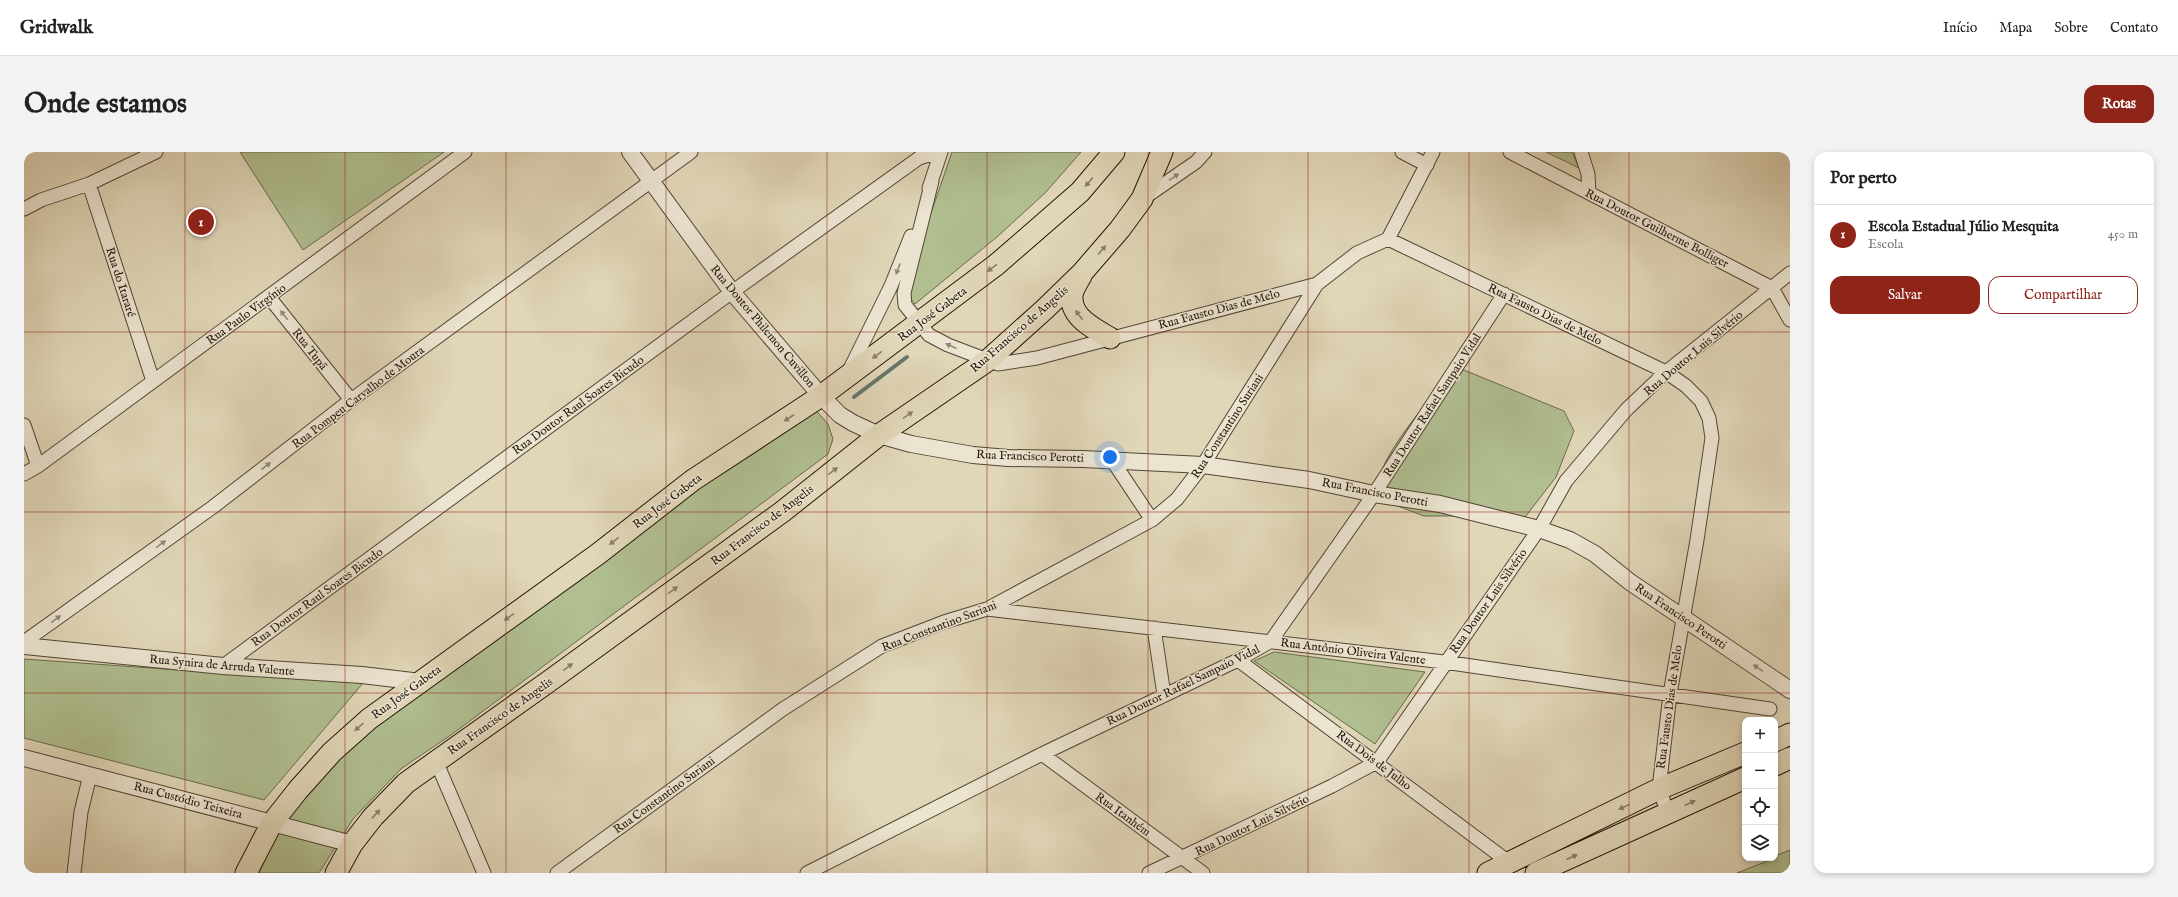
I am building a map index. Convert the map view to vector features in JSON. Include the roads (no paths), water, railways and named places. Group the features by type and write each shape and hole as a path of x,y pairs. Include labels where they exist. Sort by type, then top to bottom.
{"main road":[{"name":"Rua José Gabeta","path":"246,873 272,823 332,752 369,719 598,554 693,480 821,396 920,323 996,265 1046,223 1080,192 1114,152"},
{"name":"Rua Francisco de Angelis","path":"336,873 352,844 373,816 406,783 782,512 880,435 987,361 1046,310 1082,273 1120,229 1142,199 1162,152"},
{"path":"1082,273 1074,289 1072,299 1075,310 1089,325 1110,338"},
{"path":"1778,739 1790,734"},
{"path":"1488,873 1659,789 1742,754"},
{"path":"1778,764 1790,758"},
{"path":"1536,873 1742,779"}],"street":[{"path":"24,209 41,200 89,184 156,152"},
{"name":"Rua Doutor Philemon Cuvillon","path":"630,152 732,292 821,396 840,415 853,423 880,435 911,444"},
{"name":"Rua Pompeu Carvalho de Moura","path":"24,642 213,507 351,400 652,182 691,152"},
{"name":"Rua Doutor Raul Soares Bicudo","path":"223,666 732,292 919,158 938,152"},
{"path":"846,378 891,286 932,181 941,152"},
{"path":"1142,199 1196,162 1204,152"},
{"path":"1402,152 1427,165"},
{"path":"1388,239 1433,152"},
{"name":"Rua Doutor Guilherme Bolliger","path":"1510,152 1772,288"},
{"path":"1581,152 1588,174 1589,193"},
{"name":"Rua Paulo Virgínio","path":"24,474 38,466 270,297 457,154"},
{"name":"Rua Fausto Dias de Melo","path":"932,181 904,293 905,305 928,335 987,361 998,364 1037,358 1317,284 1357,253 1388,239 1666,372 1686,386 1701,401 1709,418 1712,438 1697,540 1682,617 1670,694 1659,789 1668,812"},
{"name":"Rua do Itararé","path":"89,184 153,381"},
{"name":"Rua Doutor Luis Silvério","path":"1149,873 1332,786 1377,762 1444,662 1539,529 1566,481 1626,410 1666,372 1790,273"},
{"name":"Rua Constantino Suriani","path":"557,873 783,709 882,646 944,622 987,609 1152,520 1177,499 1203,465 1317,284"},
{"path":"1772,288 1790,320"},
{"name":"Rua Doutor Rafael Sampaio Vidal","path":"807,873 1042,754 1238,660 1271,642 1374,494 1504,294"},
{"name":"Rua Tupã","path":"270,297 351,400"},
{"path":"24,425 38,466"},
{"name":"Rua Francisco Perotti","path":"911,444 944,451 1008,458 1112,460 1203,465 1309,480 1374,494 1440,504 1539,529 1570,540 1595,554 1630,582 1790,690"},
{"path":"1112,460 1152,520"},
{"name":"Rua Antônio Oliveira Valente","path":"987,609 1444,662 1770,709"},
{"path":"1154,628 1164,695"},
{"name":"Rua Synira de Arruda Valente","path":"24,646 223,666 362,675 420,682"},
{"name":"Rua Dois de Julho","path":"1238,660 1377,762 1510,863"},
{"name":"Rua Itanhém","path":"1042,754 1203,873"},
{"name":"Rua Custódio Teixeira","path":"24,758 90,774 352,844"},
{"path":"436,761 484,873"},
{"path":"74,873 81,812 90,774"}],"waterway":[{"path":"854,397 907,357"}],"place":[{"name":"Escola Estadual Júlio Mesquita","path":"201,222"}]}
